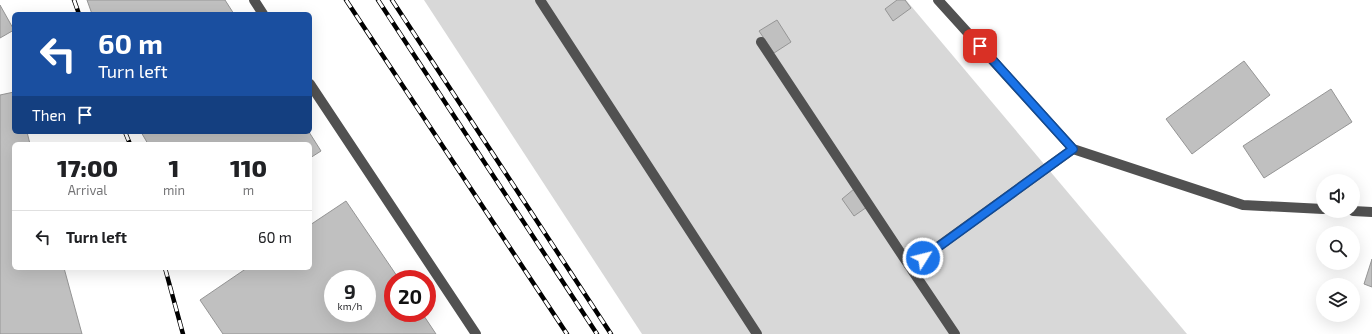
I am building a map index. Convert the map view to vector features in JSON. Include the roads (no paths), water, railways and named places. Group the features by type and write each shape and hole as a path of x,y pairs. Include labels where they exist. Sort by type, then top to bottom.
{"lane":[{"path":"254,0 262,12"},
{"path":"540,0 757,334"},
{"path":"938,0 1073,149 1243,205 1316,209"},
{"path":"762,42 910,267 956,334"},
{"path":"312,87 476,334"},
{"path":"910,267 1073,149"},
{"path":"1360,211 1372,212"}],"railway":[{"path":"74,0 78,12"},
{"path":"346,0 567,334"},
{"path":"378,0 597,334"},
{"path":"392,0 611,334"},
{"path":"126,134 129,142"},
{"path":"166,270 183,334"}]}
